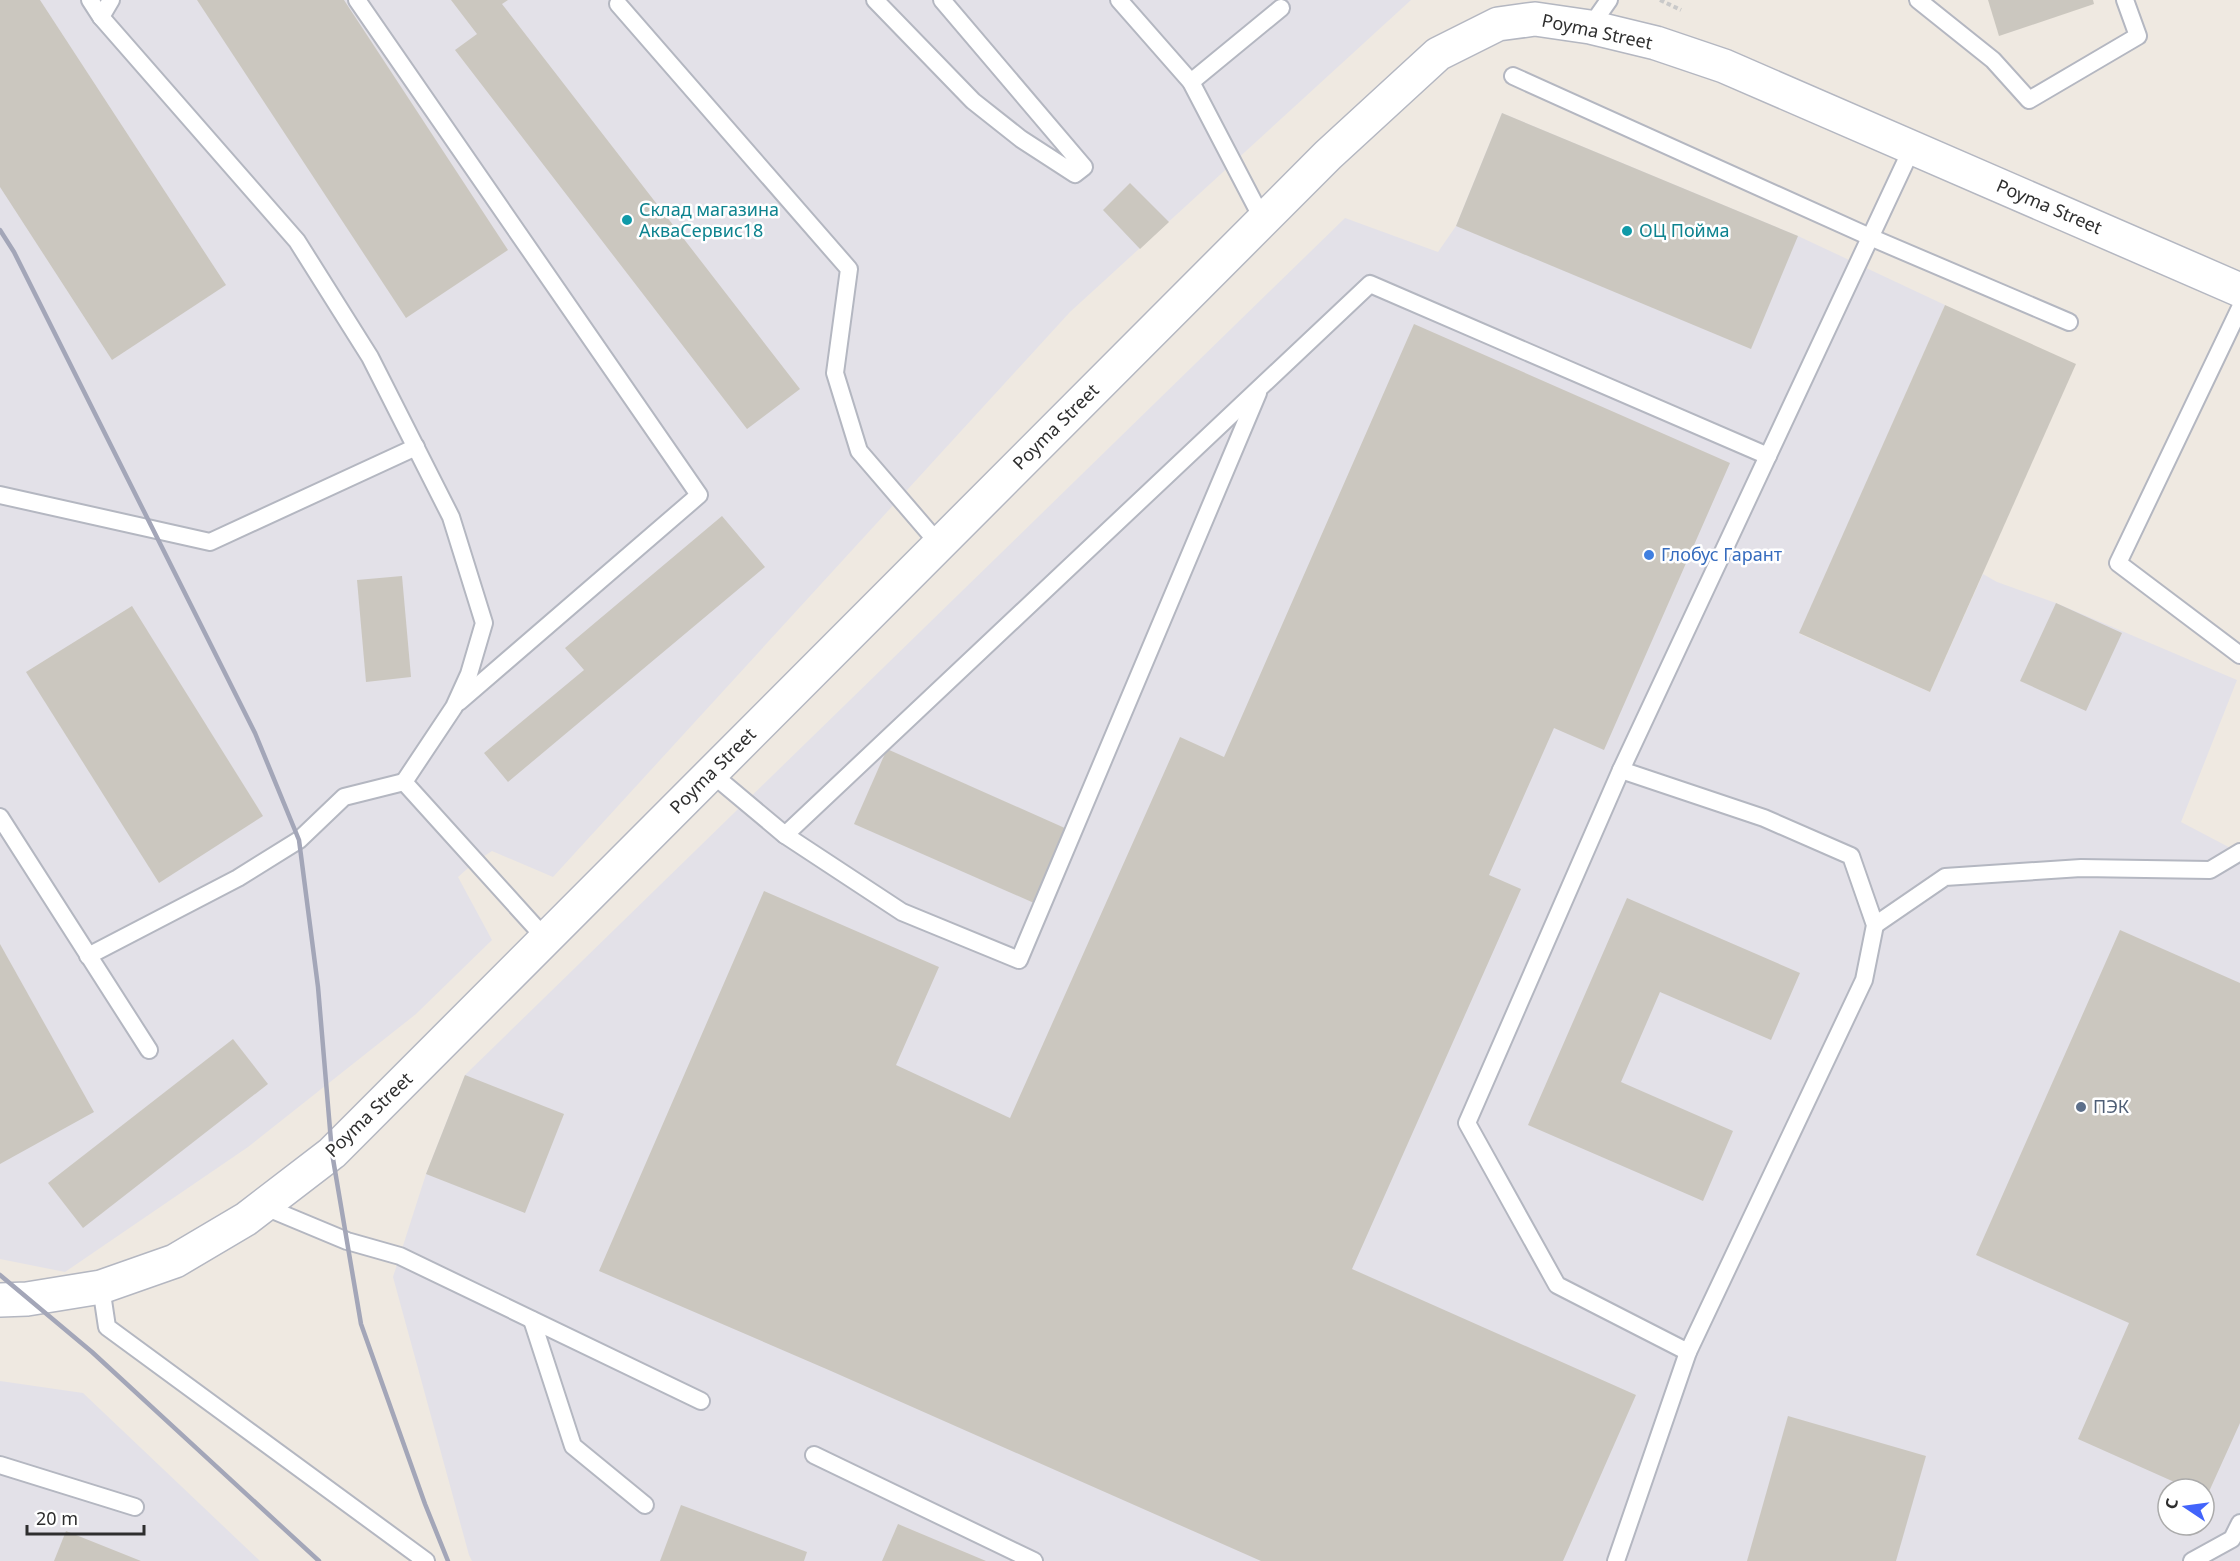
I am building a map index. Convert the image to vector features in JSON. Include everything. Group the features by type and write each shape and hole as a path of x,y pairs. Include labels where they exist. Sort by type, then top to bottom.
{"street":[{"name":"Poyma Street","path":"0,1300 27,1299 100,1287 176,1261 246,1219 332,1153 1328,155 1438,54 1498,24 1535,18 1590,27 1656,43 1724,66 2240,290"}],"lane":[{"path":"88,956 238,878 299,840 344,797 404,782 454,707 469,674 484,623 451,517 370,357 297,241 101,17 90,0"},
{"path":"101,17 111,0"},
{"path":"357,0 699,495 454,707"},
{"path":"875,0 973,101 1021,139 1075,174 1084,167 942,0"},
{"path":"1119,0 1191,82 1263,220"},
{"path":"1590,27 1609,0"},
{"path":"1918,0 1993,60 2029,100 2139,36 2126,0"},
{"path":"1191,82 1282,3"},
{"path":"618,4 849,269 835,373 859,452 939,544"},
{"path":"1513,76 1870,237 2069,322"},
{"path":"1688,1353 1557,1285 1467,1123 1621,770 1912,147"},
{"path":"785,835 1370,284 1768,456"},
{"path":"2240,308 2118,563 2240,656"},
{"path":"711,773 785,835 902,912 1019,960 1262,386"},
{"path":"0,495 210,542 416,447"},
{"path":"1616,1561 1688,1353 1864,980 1875,924 1851,856 1764,818 1621,770"},
{"path":"404,782 546,939"},
{"path":"0,817 149,1050"},
{"path":"1875,924 1945,877 2080,868 2210,870 2240,852"},
{"path":"263,1206 347,1241 400,1256 701,1401"},
{"path":"100,1287 107,1327 426,1561"},
{"path":"532,1320 573,1446 645,1505"},
{"path":"814,1455 1034,1561"},
{"path":"0,1465 135,1507"},
{"path":"2192,1561 2232,1539 2240,1523"}],"shaded area":[{"path":"0,0 1411,0 1070,312 553,877 492,851 458,877 492,940 416,1014 248,1147 65,1272 0,1259"},
{"path":"1502,113 1798,236 1945,305 1800,634 1930,692 1983,574 1997,582 2056,603 2237,680 2181,822 2240,853 2240,1561 472,1561 393,1277 426,1174 465,1075 1345,218 1438,252 1456,226"},
{"path":"0,1381 83,1393 260,1561 0,1561"}],"building":[{"path":"0,0 40,0 226,285 112,360 0,187"},
{"path":"197,0 344,0 508,250 406,318"},
{"name":"Склад магазина АкваСервис18","path":"451,0 508,0 502,4 800,389 747,429 455,50 477,34"},
{"path":"1988,0 2093,0 2094,4 1999,36"},
{"name":"ОЦ Пойма","path":"1502,113 1798,236 1751,349 1456,226"},
{"path":"1130,183 1169,222 1140,249 1103,210"},
{"path":"1945,305 2076,364 1930,692 1799,633"},
{"path":"1414,324 1730,463 1604,750 1554,728 1489,875 1521,889 1352,1269 1636,1395 1563,1561 1261,1561 599,1271 764,891 939,967 896,1065 1010,1118 1180,737 1224,757"},
{"path":"722,516 765,567 508,782 484,753 584,670 565,648"},
{"path":"402,576 411,677 366,682 357,580"},
{"path":"2056,603 2122,633 2086,711 2020,681"},
{"path":"132,606 263,816 159,883 26,672"},
{"path":"887,749 1067,829 1034,903 854,824"},
{"path":"1627,898 1800,973 1771,1040 1660,992 1621,1082 1733,1131 1703,1201 1528,1125"},
{"path":"2120,930 2240,983 2240,1423 2216,1477 2163,1477 2078,1439 2129,1323 1976,1255"},
{"path":"0,944 94,1112 0,1164"},
{"path":"233,1039 268,1084 83,1228 48,1183"},
{"path":"465,1075 564,1114 525,1213 426,1174"},
{"path":"1788,1416 1926,1456 1896,1561 1747,1561"},
{"path":"681,1505 807,1552 804,1561 660,1561"},
{"path":"898,1524 986,1561 882,1561"},
{"path":"66,1531 141,1561 54,1561"}],"railway":[{"path":"0,230 14,252 255,733 299,840 318,987 332,1153 361,1324 425,1504 448,1561"},
{"path":"0,1275 92,1352 319,1561"}],"place":[{"name":"Склад магазина АкваСервис18","path":"627,220"},
{"name":"ОЦ Пойма","path":"1627,231"},
{"name":"Глобус Гарант","path":"1649,555"},
{"name":"ПЭК","path":"2081,1107"}]}
